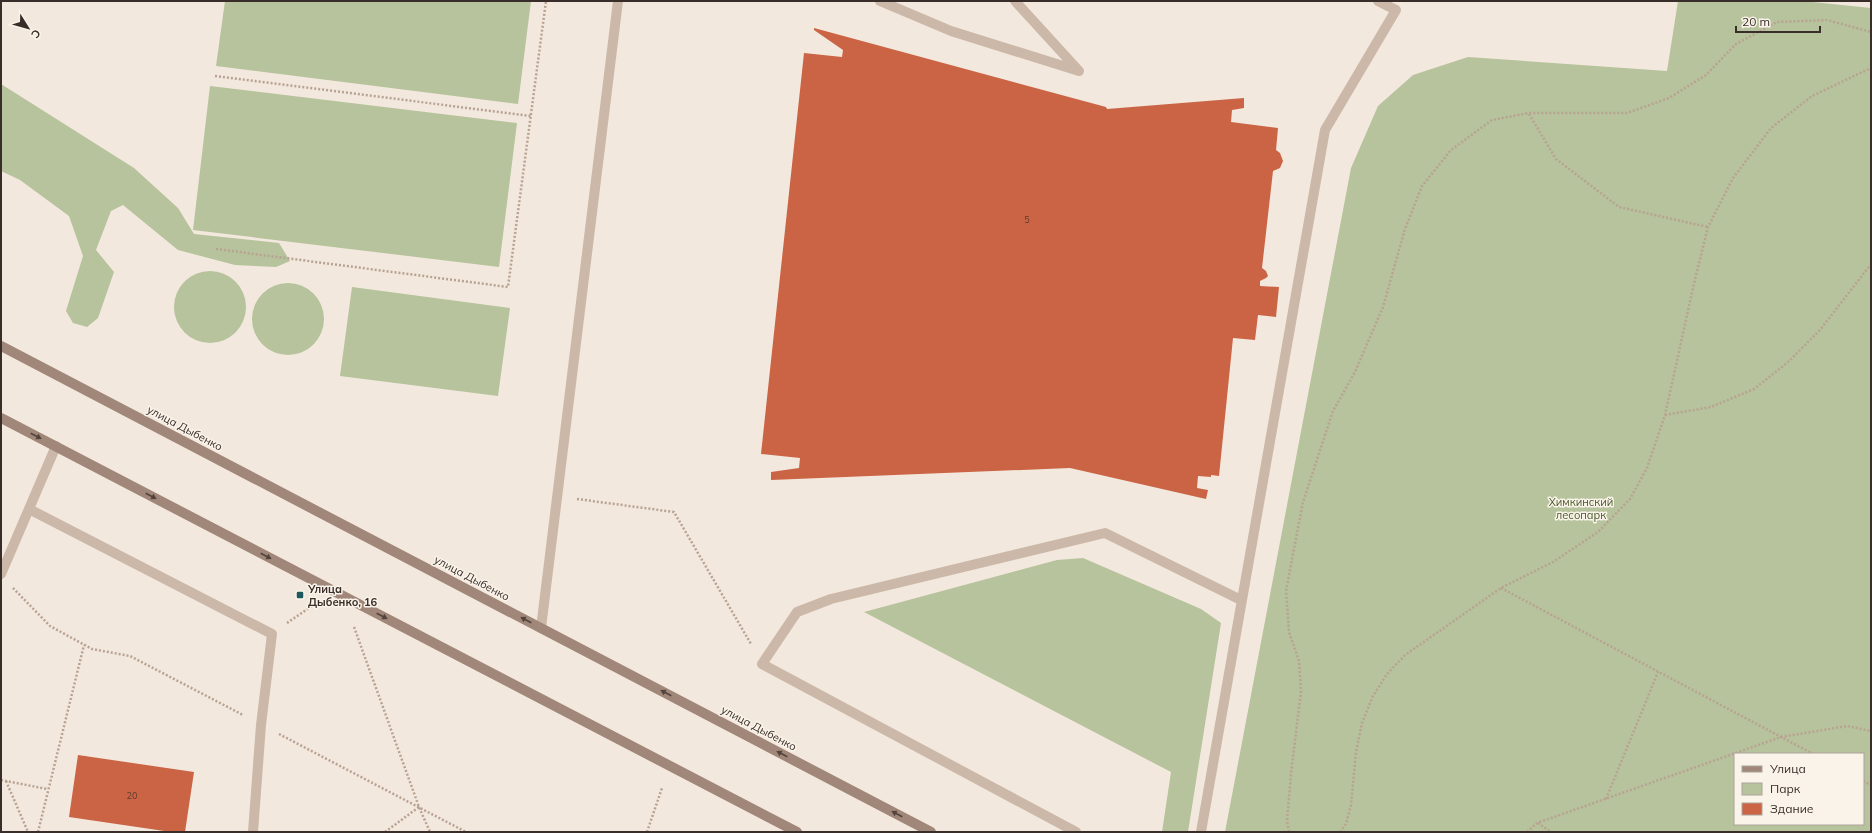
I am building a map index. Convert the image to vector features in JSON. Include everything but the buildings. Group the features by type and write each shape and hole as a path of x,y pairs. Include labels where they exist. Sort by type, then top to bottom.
{"main road":[{"name":"улица Дыбенко","path":"1,346 931,832"},
{"path":"1,418 797,832"}],"lane":[{"path":"542,628 618,1"},
{"path":"880,1 950,31 1079,71 1015,1"},
{"path":"1201,832 1325,130 1396,10 1378,1"},
{"path":"1,574 56,446"},
{"path":"29,509 272,634 261,724 253,832"},
{"path":"1076,832 762,664 797,612 831,599 1105,533 1241,600"}],"path":[{"path":"216,249 508,287 546,1"},
{"path":"1289,832 1287,821 1291,774 1301,691 1299,661 1289,632 1286,591 1303,502 1333,411 1355,372 1383,307 1405,229 1422,186 1451,150 1492,120 1529,113 1627,113 1668,98 1706,75 1736,44 1777,22 1827,20 1871,32"},
{"path":"1340,832 1346,824 1352,805 1356,752 1362,723 1373,696 1388,674 1405,655 1501,588 1553,562 1598,532 1630,499 1647,468 1665,415 1708,227 1733,178 1771,128 1812,96 1871,68"},
{"path":"215,76 530,116"},
{"path":"1529,113 1556,159 1619,207 1708,227"},
{"path":"1665,415 1711,408 1754,389 1787,363 1820,330 1871,264"},
{"path":"558,497 674,512 762,664"},
{"path":"12,587 50,626 84,645 92,649 130,656 466,832"},
{"path":"1501,588 1811,753"},
{"path":"272,634 312,606"},
{"path":"354,627 419,807 430,832"},
{"path":"38,832 47,789 84,645"},
{"path":"1606,798 1658,672"},
{"path":"1734,753 1780,737 1847,726 1871,731"},
{"path":"1527,832 1537,823 1734,753"},
{"path":"1,780 47,789"},
{"path":"6,781 28,832"},
{"path":"648,832 662,788"},
{"path":"385,832 419,807"},
{"path":"1537,823 1551,832"}],"green space":[{"path":"225,1 531,1 518,104 216,66"},
{"name":"Химкинский лесопарк","path":"1678,1 1803,1 1871,8 1871,832 1225,832 1351,168 1378,106 1413,75 1468,57 1667,71"},
{"path":"1,84 134,168 178,208 194,234 279,243 290,261 276,267 235,265 178,250 123,205 111,211 96,250 114,272 98,318 87,327 73,323 66,311 83,256 69,216 20,180 1,171"},
{"path":"210,86 517,123 499,267 193,230"},
{"path":"203,271 217,271 224,273 236,281 244,293 246,307 244,321 236,333 224,341 217,343 203,343 196,341 184,333 176,321 174,314 174,300 176,293 184,281 196,273"},
{"path":"281,283 295,283 302,285 314,293 322,305 324,319 322,333 314,345 302,353 295,355 281,355 274,353 262,345 254,333 252,326 252,312 254,305 262,293 274,285"},
{"path":"352,287 510,308 498,396 340,376"},
{"path":"1083,558 1201,609 1221,623 1188,832 1162,832 1171,772 864,612 1057,560"}],"place":[{"name":"Улица Дыбенко, 16","path":"300,595"}]}
